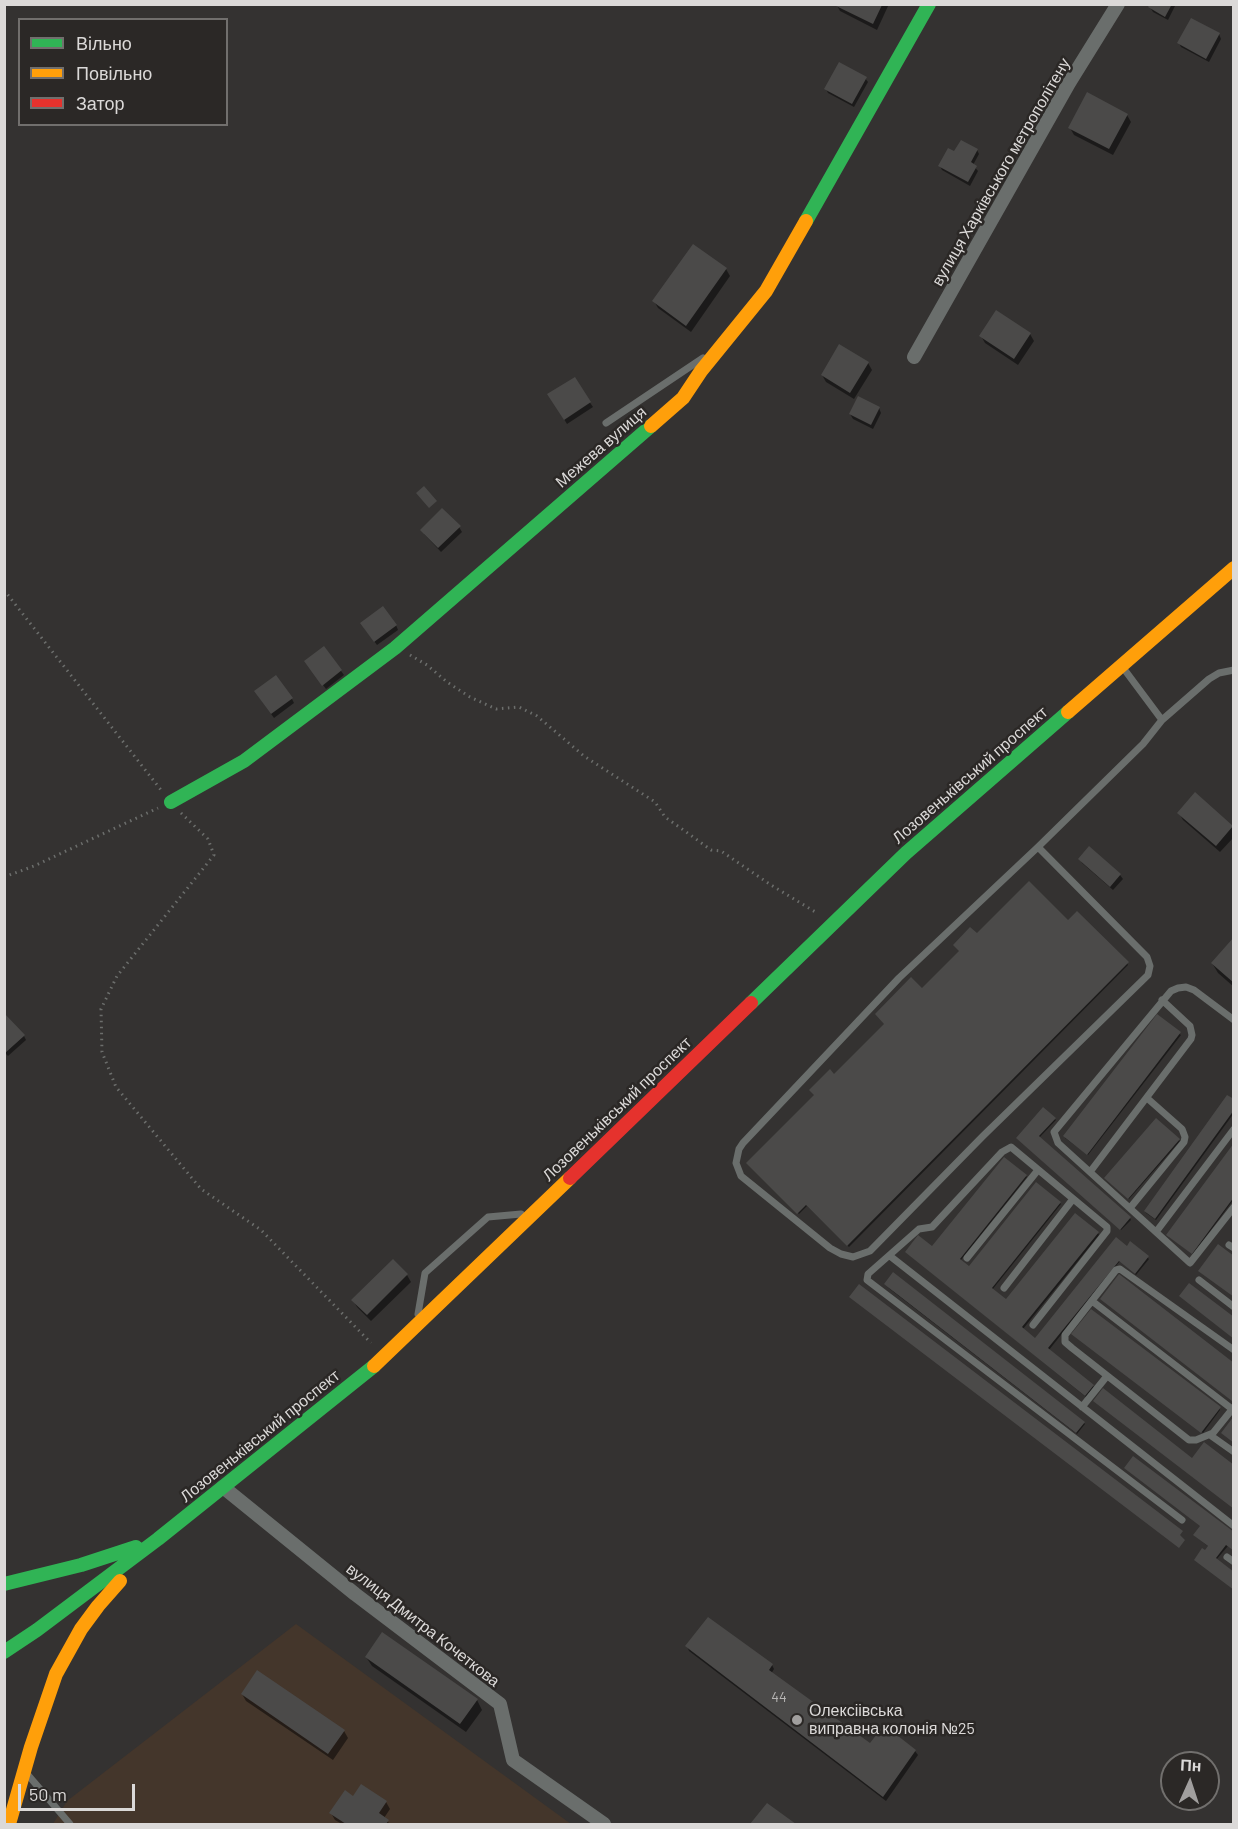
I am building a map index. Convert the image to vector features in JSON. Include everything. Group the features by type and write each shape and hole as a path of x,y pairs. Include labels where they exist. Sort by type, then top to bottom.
{"main road":[{"name":"Межева вулиця","path":"171,802 244,761 395,648 683,398 721,346 766,291 929,4"},
{"name":"Лозовеньківський проспект","path":"4,1652 158,1539 384,1357 906,853 1233,568"},
{"path":"4,1584 81,1565 158,1539"},
{"path":"9,1824 31,1747 56,1674 73,1642 98,1606 158,1539"}],"street":[{"name":"вулиця Харківського метрополітену","path":"914,357 1069,83 1118,4"},
{"name":"вулиця Дмитра Кочеткова","path":"224,1486 355,1594 500,1704 513,1760 604,1824"}],"lane":[{"path":"606,423 721,346"},
{"path":"1121,665 1162,720"},
{"path":"1038,847 1142,951 1149,963 1148,975 983,1136 875,1246 859,1256 841,1254 830,1248 741,1176 736,1163 739,1149 899,978 1143,744 1162,720 1209,679 1219,673 1233,670"},
{"path":"1233,1020 1194,990 1186,987 1171,991 1054,1132 1058,1143 1190,1263 1233,1208"},
{"path":"1090,1172 1188,1044 1192,1035 1190,1026 1162,1000"},
{"path":"1130,1208 1184,1142 1185,1137 1182,1129 1147,1098"},
{"path":"1156,1233 1233,1129"},
{"path":"1033,1325 1107,1231 1107,1227 1011,1148 1002,1152 932,1227 919,1229 868,1274 867,1280 1182,1520"},
{"path":"967,1258 1038,1170"},
{"path":"1004,1288 1073,1199"},
{"path":"416,1326 425,1273 489,1217 533,1213"},
{"path":"890,1256 1233,1526"},
{"path":"1092,1301 1233,1408 1210,1435 1197,1440 1189,1440 1065,1342 1065,1335 1116,1270 1120,1269 1233,1350"},
{"path":"1198,1280 1233,1307"},
{"path":"1082,1407 1107,1376"},
{"path":"1210,1435 1233,1452"},
{"path":"25,1770 70,1824"}],"path":[{"path":"4,590 171,802 208,838 214,855 117,976 101,1009 102,1052 116,1087 201,1190 261,1230 384,1357"},
{"path":"395,648 417,658 470,697 496,709 519,707 537,716 584,756 655,802 665,817 688,834 711,849 721,850 771,885 834,922"},
{"path":"4,877 34,866 171,802"}],"shaded area":[{"path":"296,1624 571,1824 53,1824 67,1801"}],"building":[{"path":"1150,4 1172,4 1165,17 1148,7"},
{"path":"834,5 882,5 873,24"},
{"path":"1191,18 1220,33 1206,59 1177,43"},
{"path":"839,62 867,77 852,104 824,89"},
{"path":"1087,92 1128,114 1109,149 1068,128"},
{"path":"961,140 978,149 971,162 977,166 968,182 938,166 948,148 954,151"},
{"path":"693,244 727,268 686,326 652,301"},
{"path":"996,310 1031,333 1014,359 979,336"},
{"path":"839,344 869,362 850,393 821,375"},
{"path":"575,377 591,402 564,420 547,394"},
{"path":"858,396 880,407 871,425 849,414"},
{"path":"424,486 437,501 429,508 416,493"},
{"path":"442,508 461,526 438,548 420,530"},
{"path":"383,606 397,625 374,642 360,623"},
{"path":"324,646 342,670 322,686 304,661"},
{"path":"276,675 293,698 271,714 254,691"},
{"path":"1195,792 1233,826 1216,846 1177,813"},
{"path":"1089,846 1121,874 1110,887 1078,859"},
{"path":"1029,881 1068,920 1077,911 1129,962 847,1246 806,1205 797,1214 746,1163 814,1095 809,1090 830,1069 834,1074 884,1024 875,1014 911,977 922,988 959,951 953,945 970,927 977,933"},
{"path":"1234,937 1234,983 1211,963"},
{"path":"4,1013 25,1035 4,1054"},
{"path":"1157,1014 1181,1032 1087,1155 1063,1136"},
{"path":"1227,1095 1234,1099 1234,1110 1155,1219 1144,1211"},
{"path":"1043,1107 1056,1118 1039,1136 1131,1217 1120,1230 1016,1138"},
{"path":"1156,1118 1180,1139 1128,1199 1104,1178"},
{"path":"1234,1143 1234,1197 1192,1254 1166,1235"},
{"path":"1004,1157 1027,1175 960,1259 969,1266 1036,1182 1061,1202 992,1288 1006,1299 1075,1213 1099,1232 1022,1327 1035,1338 1116,1237 1127,1246 1130,1241 1149,1256 1135,1274 1119,1261 1048,1348 1094,1385 1085,1396 905,1252 918,1235 932,1246"},
{"path":"1218,1244 1234,1256 1234,1297 1198,1271"},
{"path":"393,1259 408,1274 367,1315 351,1300"},
{"path":"893,1272 1085,1422 1076,1433 884,1284"},
{"path":"1119,1274 1234,1363 1234,1399 1232,1401 1100,1299"},
{"path":"1189,1283 1234,1317 1234,1339 1179,1296"},
{"path":"859,1284 1183,1531 1180,1535 1185,1540 1179,1548 849,1297"},
{"path":"1091,1309 1221,1407 1201,1433 1071,1334"},
{"path":"1103,1388 1192,1458 1204,1442 1234,1465 1234,1509 1093,1401"},
{"path":"1234,1416 1234,1443 1221,1433"},
{"path":"1133,1456 1234,1532 1234,1551 1226,1545 1216,1558 1234,1572 1234,1590 1194,1560 1202,1548 1205,1550 1208,1546 1193,1535 1200,1526 1124,1468"},
{"path":"708,1617 773,1664 769,1670 870,1743 884,1725 916,1750 883,1797 685,1646"},
{"path":"382,1632 478,1699 460,1724 365,1657"},
{"path":"257,1670 345,1730 328,1754 241,1694"},
{"path":"361,1784 387,1801 379,1813 389,1820 386,1824 346,1824 329,1813 345,1790 353,1796"},
{"path":"767,1803 796,1824 750,1824"}],"traffic: fast":[{"path":"806,221 929,4"},
{"path":"171,802 244,761 395,648 651,426"},
{"path":"751,1003 906,853 1068,712"},
{"path":"4,1652 158,1539 374,1366"},
{"path":"4,1584 81,1565 136,1547"}],"traffic: slow":[{"path":"651,426 683,398 701,371 766,291 806,221"},
{"path":"1068,712 1234,568"},
{"path":"374,1366 570,1178"},
{"path":"9,1824 31,1747 56,1674 81,1629 120,1581"}],"traffic: jam":[{"path":"570,1178 751,1003"}],"place":[{"name":"Олексіівська виправна колонія №25","path":"797,1720"}]}
